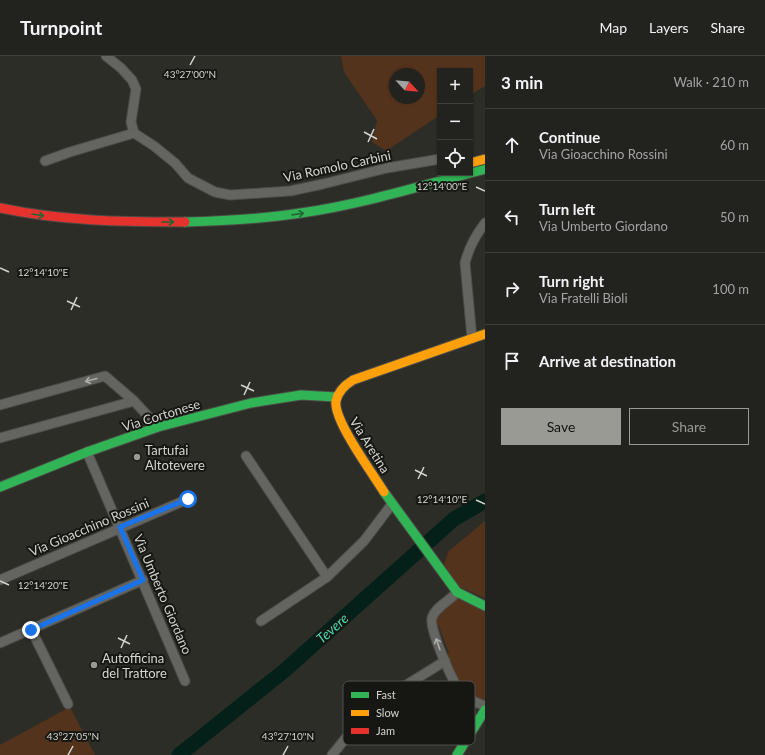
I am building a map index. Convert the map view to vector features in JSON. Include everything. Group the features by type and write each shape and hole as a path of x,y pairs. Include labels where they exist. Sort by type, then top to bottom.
{"main road":[{"path":"473,161 485,158"},
{"path":"0,208 55,218 105,222 196,222 258,219 302,213 382,196 485,169"},
{"path":"99,211 121,212"},
{"path":"144,212 158,213"},
{"path":"336,397 343,386 353,380 485,334"},
{"name":"Via Cortonese","path":"0,487 87,452 158,427 251,403 301,395 336,397"},
{"name":"Via Aretina","path":"336,397 336,415 403,520 457,592 485,606"},
{"path":"475,726 485,710"},
{"path":"457,755 463,745"}],"street":[{"path":"45,161 134,133 131,122 136,89 132,80 121,68 106,56"},
{"name":"Via Romolo Carbini","path":"134,133 176,163 188,178 215,192 230,195 290,191 387,168 437,160"},
{"path":"472,338 465,262 473,240 485,223"},
{"path":"0,405 105,376 134,401 158,427"},
{"path":"0,438 134,401"},
{"name":"Via Umberto Giordano","path":"87,452 185,681"},
{"path":"246,456 328,577"},
{"name":"Via Gioacchino Rossini","path":"0,580 188,499"},
{"path":"261,621 328,577 364,541 392,504"},
{"path":"0,643 143,580"},
{"path":"455,681 445,662 431,620 436,610 452,598 457,592"},
{"path":"31,630 68,704"},
{"path":"414,681 445,662"},
{"path":"475,701 485,706"},
{"path":"332,755 343,741"}],"shaded area":[{"path":"341,56 485,56 485,86 473,93 473,68 437,68 437,117 386,151 372,142 377,120 344,72"},
{"path":"485,521 485,598 460,587 444,565 448,552"},
{"path":"458,596 485,611 485,700 475,697 475,681 459,681 456,676 445,655 449,653 438,624 436,625 439,614"},
{"path":"70,707 95,755 0,755 0,745"}],"waterway":[{"name":"Tevere","path":"179,755 284,671 454,519 485,501"}],"traffic: fast":[{"path":"185,222 286,215 347,205 485,169"},
{"path":"0,487 87,452 158,427 251,403 301,395 336,397"},
{"path":"384,492 457,592 485,606"},
{"path":"475,726 485,710"},
{"path":"457,755 463,745"}],"traffic: slow":[{"path":"473,162 485,159"},
{"path":"384,492 355,447 341,421 337,410 336,401 340,391 353,380 485,334"}],"traffic: jam":[{"path":"0,208 46,216 92,220 185,222"}],"place":[{"name":"Tartufai Altotevere","path":"137,457"},
{"name":"Autofficina del Trattore","path":"94,665"}],"route":[{"path":"31,630 143,580 120,527 188,499"}]}
